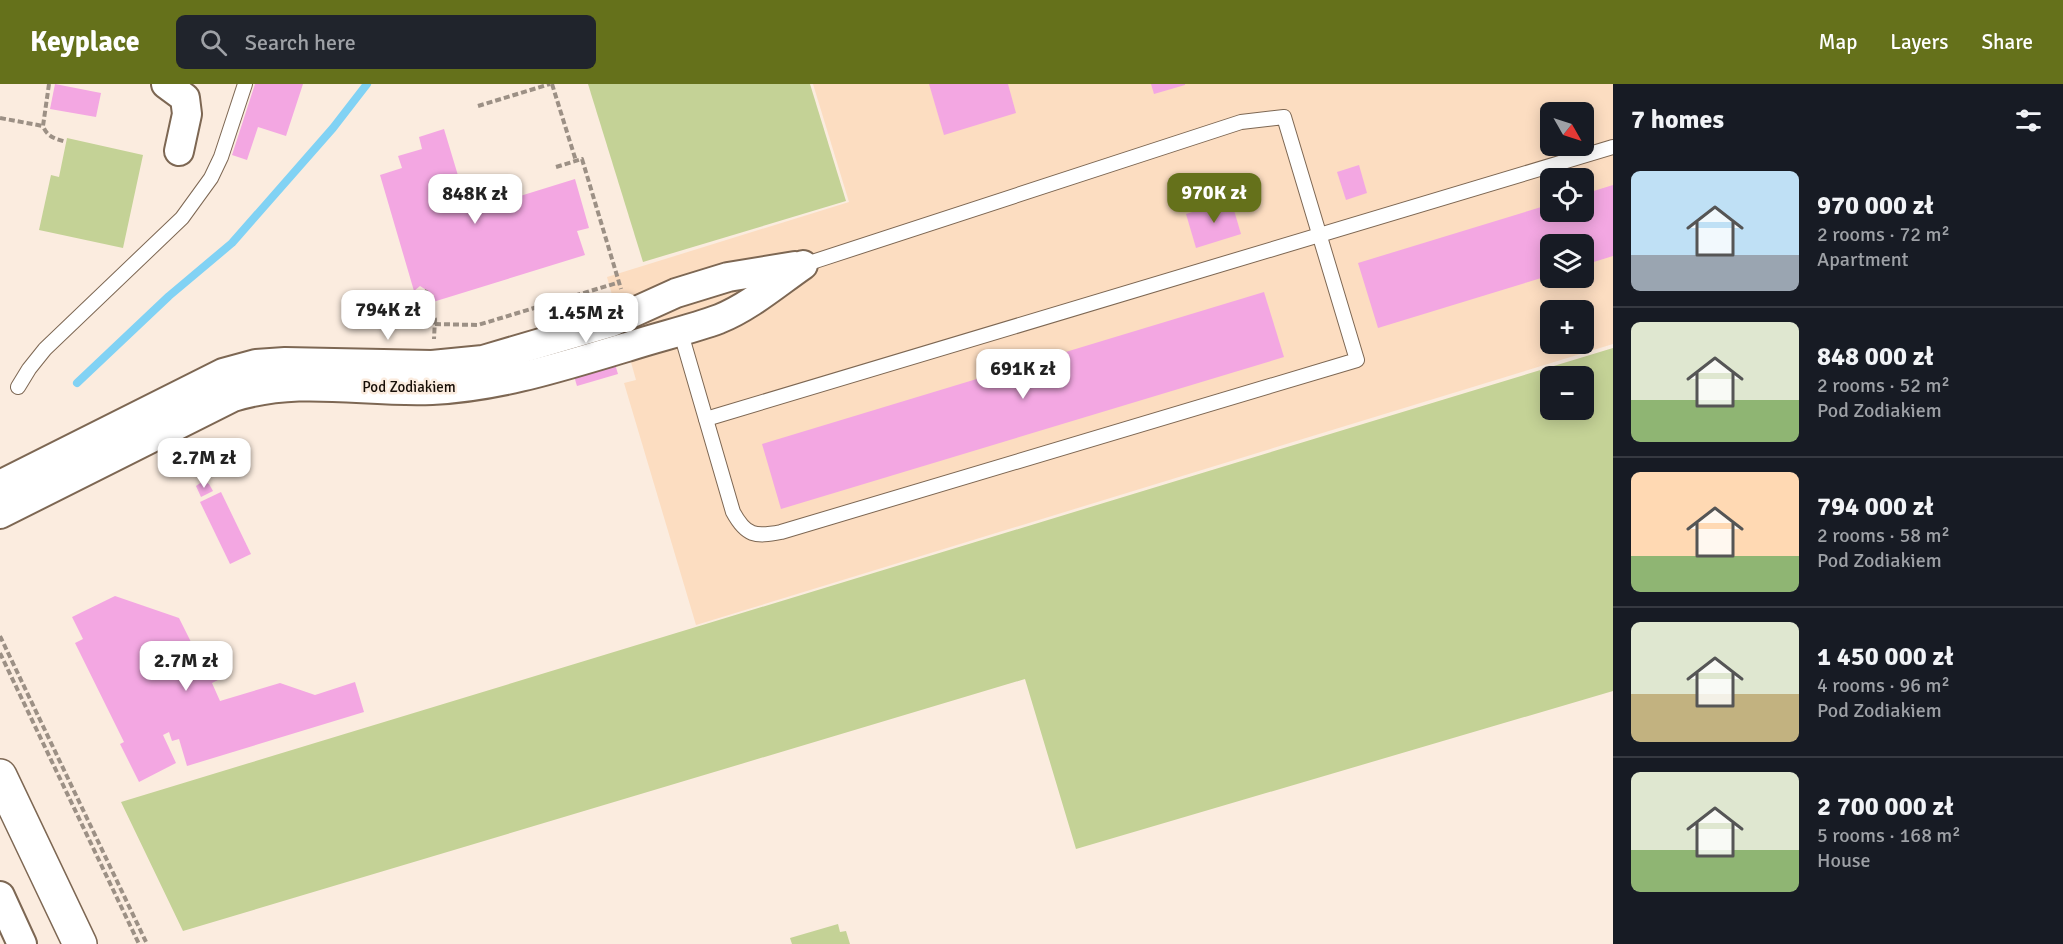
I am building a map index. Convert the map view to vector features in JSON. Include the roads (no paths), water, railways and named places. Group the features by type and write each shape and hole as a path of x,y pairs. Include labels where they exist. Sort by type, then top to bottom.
{"street":[{"path":"165,84 185,98 187,114 179,151"},
{"name":"Pod Zodiakiem","path":"0,485 223,374 256,364 285,362 432,365 483,360 612,322 676,293 728,277 803,265"},
{"name":"Pod Zodiakiem","path":"0,514 196,414 233,397 261,388 286,386 430,390 493,384 720,318 748,303 803,265"},
{"path":"0,776 80,944"},
{"path":"0,896 22,944"}],"lane":[{"path":"18,387 45,349 182,218 211,178 221,157 245,84"},
{"path":"680,330 733,512 742,528 760,536 792,529 1357,360 1284,117 1241,122 803,265"},
{"path":"706,419 1613,147"}],"waterway":[{"path":"77,383 169,296 232,243 333,128 367,84"}]}
